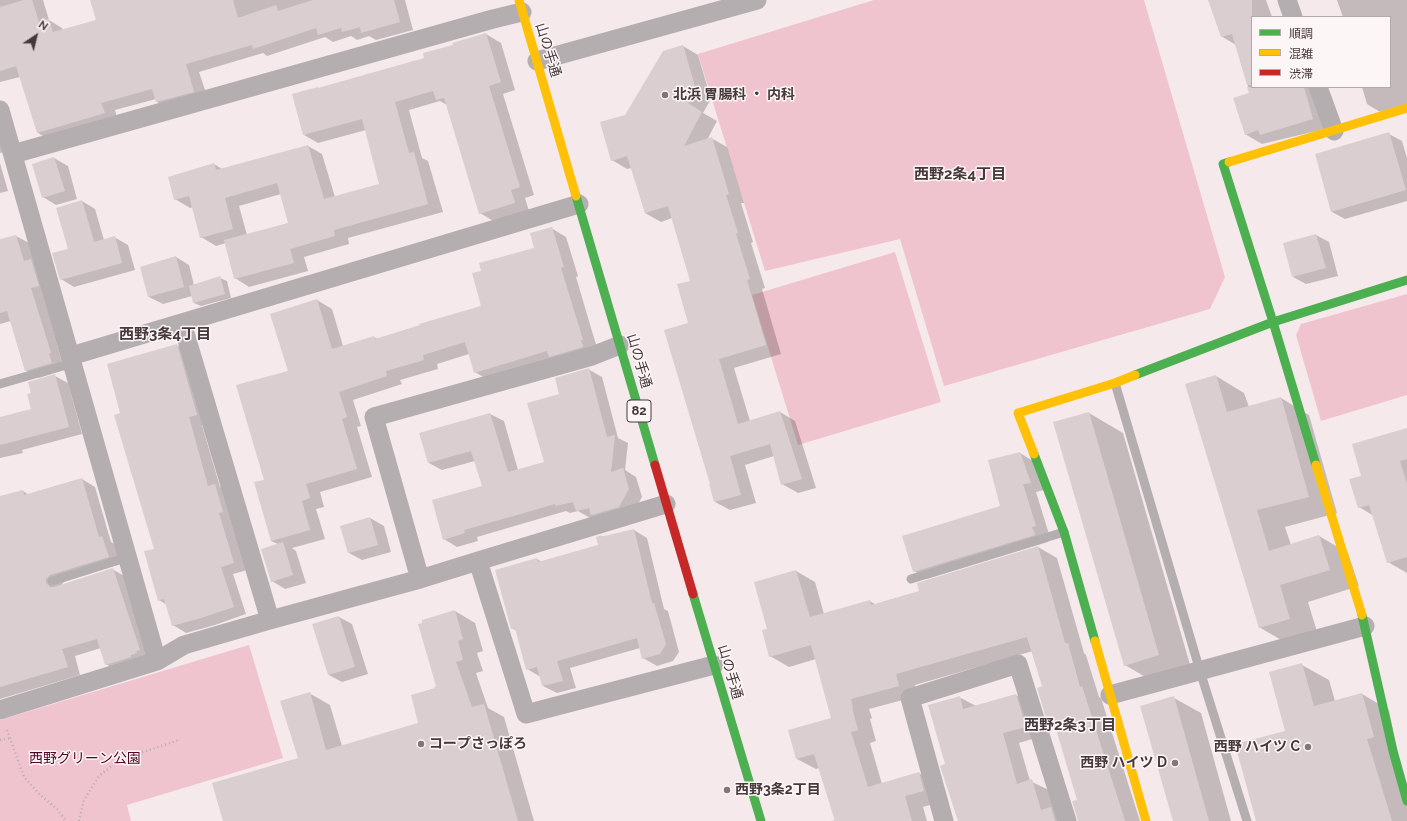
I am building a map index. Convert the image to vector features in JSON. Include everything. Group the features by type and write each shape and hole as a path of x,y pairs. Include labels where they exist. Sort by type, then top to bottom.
{"street":[{"path":"537,61 757,0"},
{"path":"1287,0 1293,16"},
{"path":"13,154 494,19 521,6"},
{"name":"山の手通","path":"521,6 666,504 761,821"},
{"path":"1318,88 1334,131"},
{"path":"1407,108 1223,164 1273,322 1365,626 1396,750 1407,801"},
{"path":"0,110 157,661"},
{"path":"72,360 182,323 579,204"},
{"path":"1146,821 1064,532 1018,413 1115,383 1273,322 1407,280"},
{"path":"182,323 270,620"},
{"path":"420,579 374,417 584,358 620,345"},
{"path":"3,717 157,661 184,645 420,579 478,560 666,504"},
{"path":"478,560 526,714 714,665"},
{"path":"1110,695 1365,626"},
{"path":"944,821 910,698 1018,664 1067,821"}],"lane":[{"path":"0,384 72,360"},
{"path":"1115,383 1246,821"},
{"path":"911,579 1064,532"},
{"path":"52,581 128,557"}],"path":[{"path":"3,717 24,777 39,794 57,809 66,821"},
{"path":"0,740 10,738"},
{"path":"79,821 84,800 99,776 119,760 179,740"}],"green space":[{"path":"874,0 1144,0 1225,277 1210,309 944,386 900,239 765,271 698,54"},
{"path":"895,252 941,402 798,445 752,295"},
{"path":"1407,294 1407,395 1321,421 1296,335 1301,324"},
{"name":"西野グリーン公園","path":"249,645 283,758 127,805 131,821 0,821 0,720"}],"building":[{"path":"24,0 32,0 39,22 49,19 53,32 96,20 90,0 233,0 238,18 276,5 278,11 313,0 394,0 400,22 361,33 360,27 342,32 341,28 318,35 316,28 253,49 252,45 186,64 194,92 156,102 152,89 101,103 105,113 37,133 16,66 0,71 0,7"},
{"path":"1208,0 1252,0 1251,85 1247,85 1232,34 1221,37"},
{"path":"486,33 501,82 489,86 520,187 511,190 515,203 479,214 444,98 436,100 433,91 395,102 409,153 414,152 428,204 334,230 335,236 290,249 294,263 234,279 224,240 288,223 277,183 225,198 233,229 200,238 189,196 174,200 168,177 214,163 216,170 308,145 324,199 379,184 362,119 303,135 292,94 424,58 423,53 453,45 452,43"},
{"path":"683,45 696,90 688,103 702,112 684,146 712,137 729,194 726,195 738,233 736,234 750,279 747,280 766,345 719,359 738,424 780,411 802,479 781,485 770,444 730,456 741,495 714,502 664,330 688,323 677,284 690,281 668,206 645,213 627,156 611,161 600,122 625,115 663,51"},
{"path":"1247,87 1304,88 1313,119 1260,135 1258,130 1245,135 1233,98 1249,93"},
{"path":"1389,132 1406,190 1331,212 1315,154"},
{"path":"54,157 65,191 42,198 32,164"},
{"path":"82,200 94,242 115,236 122,263 60,280 52,253 68,249 56,208"},
{"path":"552,227 564,267 561,268 583,340 581,340 583,347 549,357 547,351 474,373 465,342 423,355 424,360 386,371 387,376 339,392 347,417 342,419 357,469 306,484 310,498 302,501 310,530 271,541 254,482 264,480 236,385 288,371 270,314 317,299 332,349 374,336 375,339 420,325 419,324 481,306 472,273 481,271 479,263 534,248 530,233"},
{"path":"1316,234 1326,268 1292,277 1283,243"},
{"path":"16,235 24,261 31,259 39,286 31,288 51,353 49,354 52,363 25,371 7,311 0,313 0,239"},
{"path":"176,256 184,287 148,297 140,267"},
{"path":"220,276 225,294 193,303 189,286"},
{"path":"177,344 197,415 189,417 208,486 215,484 223,512 219,513 234,563 221,567 234,607 172,626 164,599 158,601 144,551 154,549 114,415 120,413 107,364"},
{"path":"589,368 607,437 615,435 611,472 623,468 629,489 619,507 591,515 589,508 576,511 573,502 556,506 555,504 464,530 465,533 443,540 432,500 482,486 471,451 428,463 419,433 490,413 508,472 544,462 527,403 559,394 555,378"},
{"path":"55,374 69,427 0,445 0,417 31,409 27,394 31,393 28,382"},
{"path":"1216,375 1227,412 1281,397 1309,497 1257,510 1269,551 1319,535 1330,570 1280,585 1290,619 1259,628 1185,384"},
{"path":"1089,412 1159,655 1124,666 1053,422"},
{"path":"1407,428 1407,459 1400,461 1407,484 1407,557 1387,563 1369,505 1358,508 1349,479 1361,476 1352,444"},
{"path":"1020,452 1031,483 1023,484 1036,526 1032,527 1035,535 913,572 902,536 1000,506 988,460"},
{"path":"82,478 99,537 102,536 109,557 50,575 46,579 46,583 50,587 54,587 113,568 140,650 136,651 137,653 131,655 131,657 105,665 97,639 62,649 68,667 0,687 0,496 23,490 24,495"},
{"path":"370,517 378,545 348,553 340,526"},
{"path":"634,529 652,603 654,603 666,644 660,654 642,659 637,638 557,661 563,681 542,686 537,667 526,670 515,628 511,629 495,570 537,558 538,562 598,545 596,537"},
{"path":"283,542 293,575 271,582 261,549"},
{"path":"1038,546 1065,643 1068,643 1080,687 1082,686 1125,821 1078,821 1072,801 1077,800 1053,719 1047,721 1037,688 1042,686 1027,637 896,674 899,686 851,699 858,730 851,732 868,787 919,772 924,791 905,796 912,821 835,821 814,754 796,759 788,730 831,718 811,645 769,657 762,630 767,629 754,582 796,570 810,617 870,600 871,605 919,591 917,583"},
{"name":"コープさっぽろ","path":"455,610 463,639 458,641 463,660 456,662 472,707 484,704 518,821 223,821 212,783 298,758 280,701 310,692 326,750 418,723 411,695 435,688 434,687 436,686 418,624 422,623 422,620"},
{"path":"339,616 355,667 328,675 312,624"},
{"path":"1302,663 1314,706 1362,693 1374,737 1367,739 1392,821 1256,821 1235,744 1285,731 1269,672"},
{"path":"1016,694 1026,727 1003,733 1017,784 1032,779 1041,810 1051,807 1055,821 958,821 940,766 945,764 928,705 960,696 963,709"},
{"name":"西野 ハイツ D","path":"1174,696 1209,821 1173,821 1140,706"}],"traffic: fast":[{"path":"1229,162 1223,164 1316,465"},
{"path":"576,196 655,465"},
{"path":"1135,375 1273,322 1407,280"},
{"path":"1034,454 1064,532 1095,641"},
{"path":"693,594 761,821"},
{"path":"1362,615 1393,751 1407,801"}],"traffic: slow":[{"path":"519,0 576,196"},
{"path":"1229,162 1407,108"},
{"path":"1034,454 1018,413 1115,383 1135,375"},
{"path":"1316,465 1362,615"},
{"path":"1095,641 1146,821"}],"traffic: jam":[{"path":"655,465 693,594"}],"place":[{"name":"北浜 胃腸科 ・ 内科","path":"665,95"},
{"name":"コープさっぽろ","path":"421,744"},
{"name":"西野 ハイツ C","path":"1308,747"},
{"name":"西野 ハイツ D","path":"1175,763"},
{"name":"西野3条2丁目","path":"727,790"}],"district":[{"name":"西野2条4丁目","path":"960,174"},
{"name":"西野3条4丁目","path":"165,334"},
{"name":"西野2条3丁目","path":"1070,725"}]}
